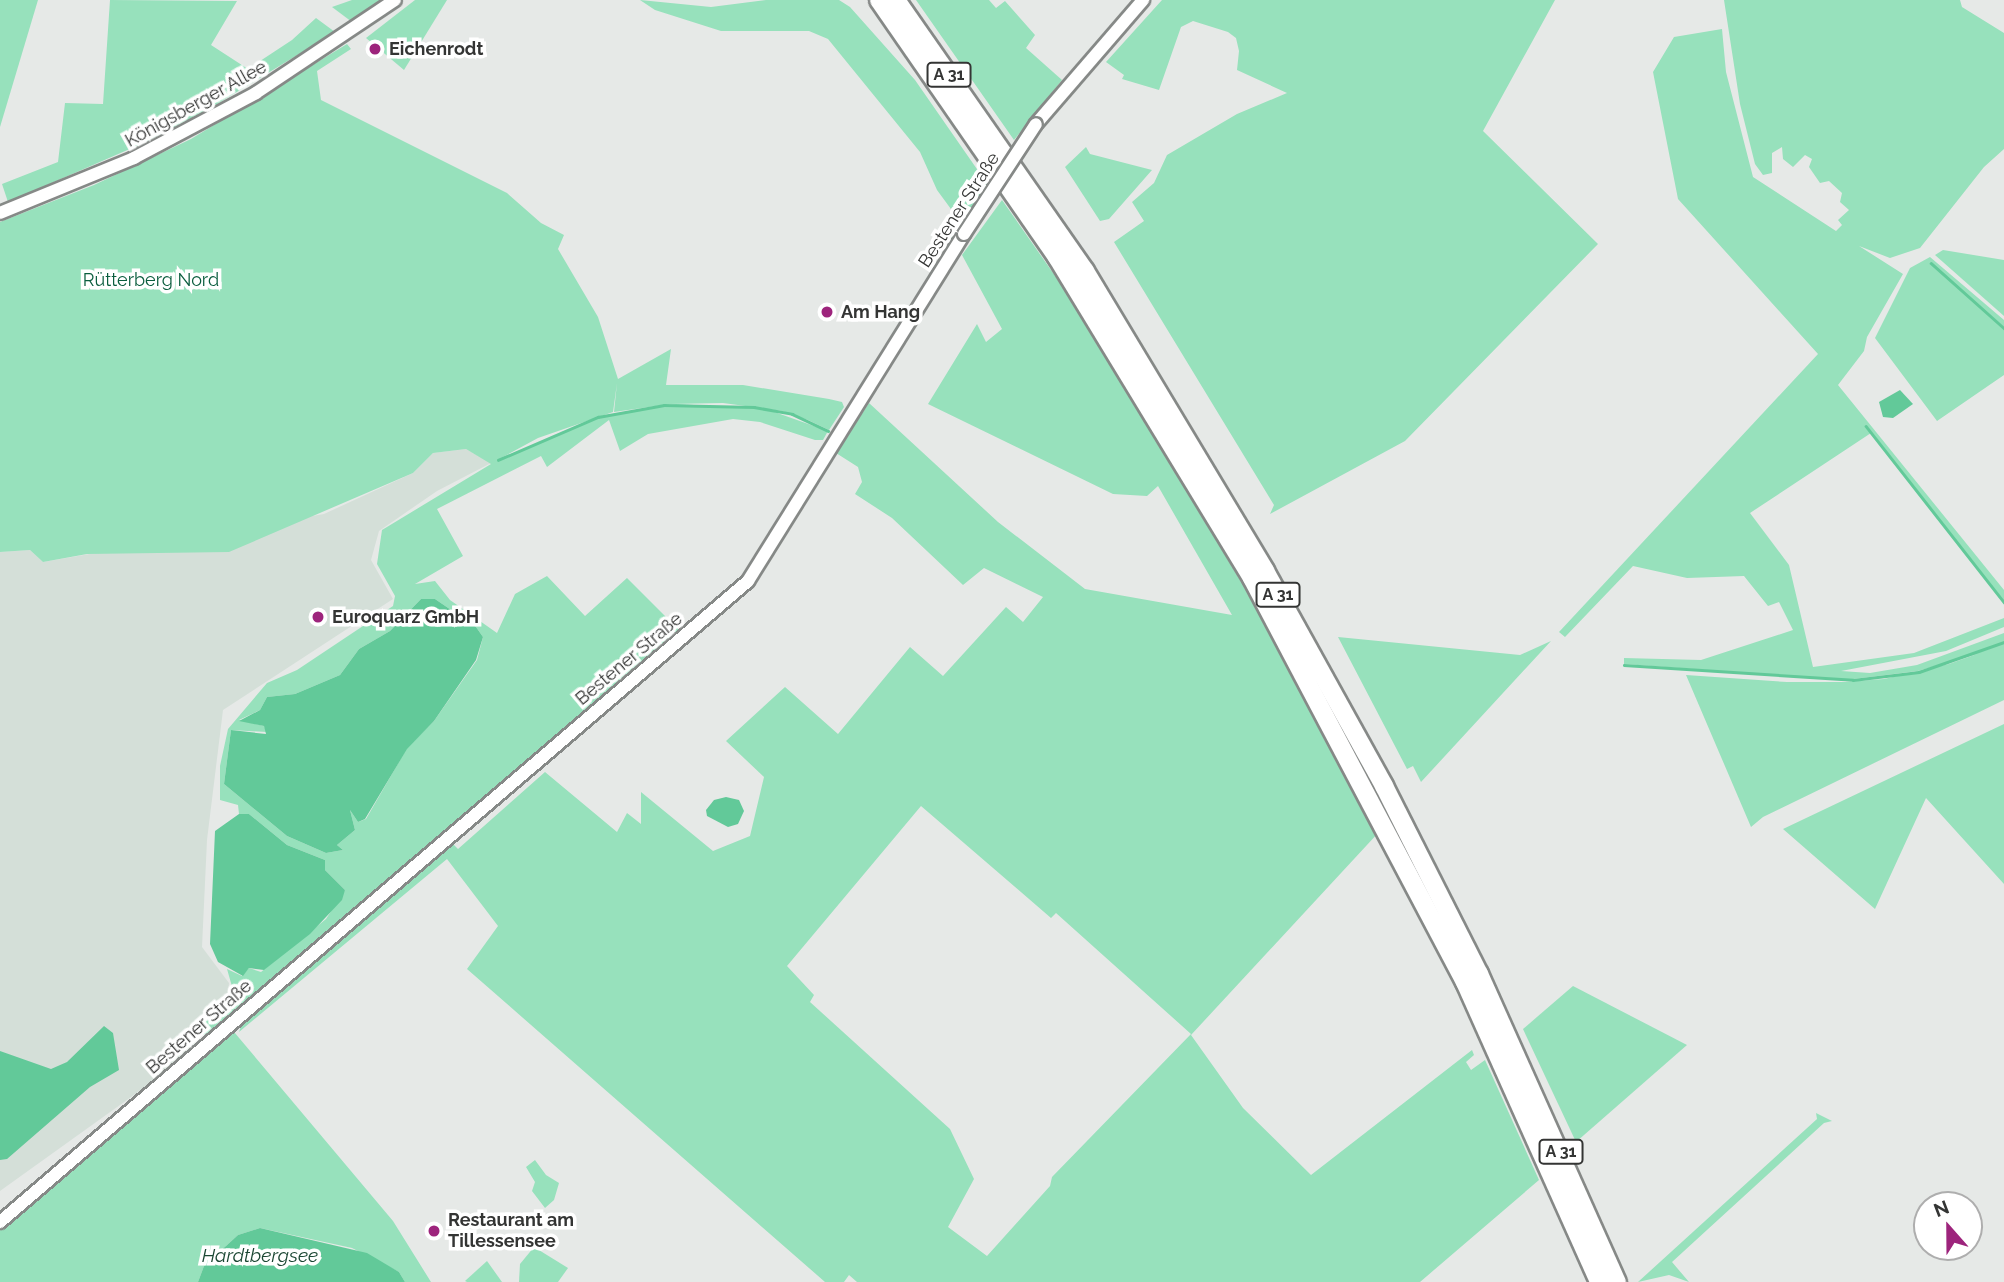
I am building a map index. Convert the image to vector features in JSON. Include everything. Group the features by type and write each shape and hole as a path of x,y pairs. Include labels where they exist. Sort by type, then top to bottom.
{"highway":[{"path":"863,0 937,91 951,101"},
{"name":"A 31","path":"878,0 951,101 1098,323 1312,687 1465,982 1600,1282"},
{"name":"A 31","path":"897,0 1085,271 1265,571 1384,786 1479,974 1617,1282"}],"street":[{"name":"Königsberger Allee","path":"0,213 134,158 256,93 395,0"},
{"name":"Bestener Straße","path":"0,1223 748,581 830,444 1036,124 1143,0"}],"shaded area":[{"name":"Euroquarz GmbH","path":"466,449 491,463 437,491 379,531 371,560 393,599 223,710 207,840 202,947 229,983 227,1002 189,1028 198,1049 0,1191 0,552 30,550 43,562 324,514 413,473 433,453"}],"green space":[{"path":"0,0 38,0 0,127"},
{"path":"110,0 237,1 211,45 248,69 292,40 316,18 335,32 178,128 8,202 2,184 58,162 65,103 103,104"},
{"path":"352,0 382,0 352,22 332,7"},
{"path":"415,0 447,0 404,70 366,38"},
{"path":"640,0 711,7 766,0 839,0 850,7 915,80 988,185 953,241 948,238 959,220 937,190 920,152 828,39 809,31 721,31 655,10"},
{"path":"916,0 989,0 996,8 1005,1 1035,35 1026,48 1062,80 1014,140"},
{"path":"1162,0 1555,0 1483,131 1598,244 1405,441 1270,514 1274,505 1114,242 1144,221 1132,202 1154,183 1167,155 1237,114 1287,93 1237,70 1239,51 1236,38 1228,32 1193,21 1181,27 1159,90 1122,79 1124,75 1106,62"},
{"path":"1724,0 1960,0 1962,7 2004,33 2004,149 1984,167 1920,248 1890,258 1859,246 1903,274 1867,337 1864,351 1838,385 2004,590 2004,601 1867,426 1871,433 1750,513 1789,565 1813,667 1914,653 2004,618 2004,627 1946,651 1841,671 1870,673 1917,665 2004,633 2004,642 1984,651 2004,643 2004,700 1763,817 1751,827 1686,675 1787,682 1845,682 1884,679 1949,664 1977,654 1918,671 1845,680 1624,664 1624,658 1701,660 1793,630 1779,602 1768,606 1744,576 1687,578 1633,566 1565,637 1559,632 1818,354 1678,199 1653,72 1674,37 1722,29 1726,72 1753,177 1836,231 1842,225 1838,220 1849,210 1840,202 1842,193 1829,181 1820,183 1809,167 1812,159 1805,155 1793,167 1783,159 1782,147 1772,153 1772,173 1763,175 1755,164 1740,104"},
{"name":"Rütterberg Nord","path":"347,44 351,49 317,71 321,100 507,193 541,223 564,235 558,249 598,317 618,379 671,349 666,385 743,385 829,399 842,402 844,407 829,430 782,411 723,403 670,404 614,412 617,383 613,412 538,438 501,458 606,415 676,404 766,409 828,431 823,440 815,440 760,422 733,419 648,434 620,451 609,420 547,467 541,456 437,509 463,556 415,584 435,581 450,600 497,633 515,594 547,576 585,616 627,578 680,631 712,606 214,1032 202,1035 193,1031 198,1022 235,997 227,969 242,976 249,968 261,972 326,919 345,890 325,870 325,860 287,845 249,814 239,814 238,805 220,800 220,766 228,729 267,683 297,670 393,606 395,596 377,564 382,530 491,464 466,449 433,453 413,473 229,552 87,554 43,562 30,550 0,552 0,222 94,185 191,139","holes":["421,599 435,599 476,627 483,637 477,660 434,721 407,748 366,819 358,822 350,810 355,830 337,845 343,850 326,853 287,836 224,784 231,730 267,732 264,726 239,720 260,710 267,697 295,694 340,675 359,649 390,631"]},
{"path":"1086,147 1090,154 1152,170 1109,219 1100,221 1065,167"},
{"path":"1002,200 1086,320 1272,634 1379,832 1191,1035 1243,1108 1311,1175 1472,1050 1474,1055 1466,1062 1471,1070 1485,1060 1539,1180 1420,1282 857,1282 849,1275 844,1282 825,1282 467,969 498,926 447,859 239,1032 244,1018 450,841 458,849 545,772 617,832 627,813 641,824 641,792 713,851 750,836 764,777 726,741 785,687 838,734 910,647 943,676 1006,607 1023,622 1043,597 984,568 963,585 892,518 855,494 862,482 858,467 836,453 869,403 998,522 1085,589 1232,615 1158,486 1147,496 1113,494 928,404 977,324 986,342 1002,329 962,255","holes":["921,806 1051,918 1056,913 1191,1034 1052,1177 1050,1186 987,1256 948,1227 974,1179 950,1129 810,1002 814,995 787,966"]},
{"path":"1943,250 2004,260 2004,316 1935,255"},
{"path":"1930,257 2004,320 2004,327 1930,263 2004,329 2004,375 1937,421 1875,338 1910,268"},
{"path":"1338,637 1520,655 1551,641 1421,782 1413,766 1407,769"},
{"path":"2004,724 2004,884 1926,798 1875,909 1783,829"},
{"path":"1573,986 1687,1045 1576,1142 1523,1029"},
{"path":"229,1026 393,1221 431,1282 405,1282 399,1272 352,1248 260,1228 238,1235 204,1266 198,1282 0,1282 0,1226"},
{"path":"1816,1113 1832,1121 1824,1123 1672,1262 1689,1282 1669,1275 1638,1282 1817,1119"},
{"path":"535,1160 546,1175 559,1183 554,1200 545,1208 532,1191 535,1182 526,1167"},
{"path":"534,1247 568,1268 558,1282 519,1282 520,1264"},
{"path":"487,1261 502,1282 465,1281"}],"water":[{"path":"1900,390 1913,404 1893,418 1883,417 1879,402"},
{"path":"421,599 435,599 476,627 483,637 476,660 434,721 407,749 365,819 358,822 350,810 355,830 337,845 343,850 326,853 287,836 224,784 231,730 266,734 264,726 239,721 260,710 267,697 295,694 340,675 359,649 390,631"},
{"path":"726,797 739,800 744,811 738,824 728,827 707,816 706,810 714,800"},
{"path":"239,814 249,814 287,845 325,860 325,870 345,890 342,900 310,934 264,970 249,968 243,976 218,962 210,944 215,831"},
{"path":"104,1026 113,1033 119,1070 90,1087 7,1159 0,1160 0,1051 51,1069 67,1062"},
{"name":"Hardtbergsee","path":"260,1228 367,1253 399,1272 405,1282 198,1282 204,1266 238,1235"}],"waterway":[{"path":"1931,263 2004,328"},
{"path":"498,460 598,417 664,405 754,407 792,414 828,431"},
{"path":"1866,426 2004,602"},
{"path":"1624,665 1853,680 1919,672 2004,642"}],"place":[{"name":"Eichenrodt","path":"375,49"},
{"name":"Am Hang","path":"827,312"},
{"name":"Euroquarz GmbH","path":"318,617"},
{"name":"Restaurant am Tillessensee","path":"434,1231"}]}
